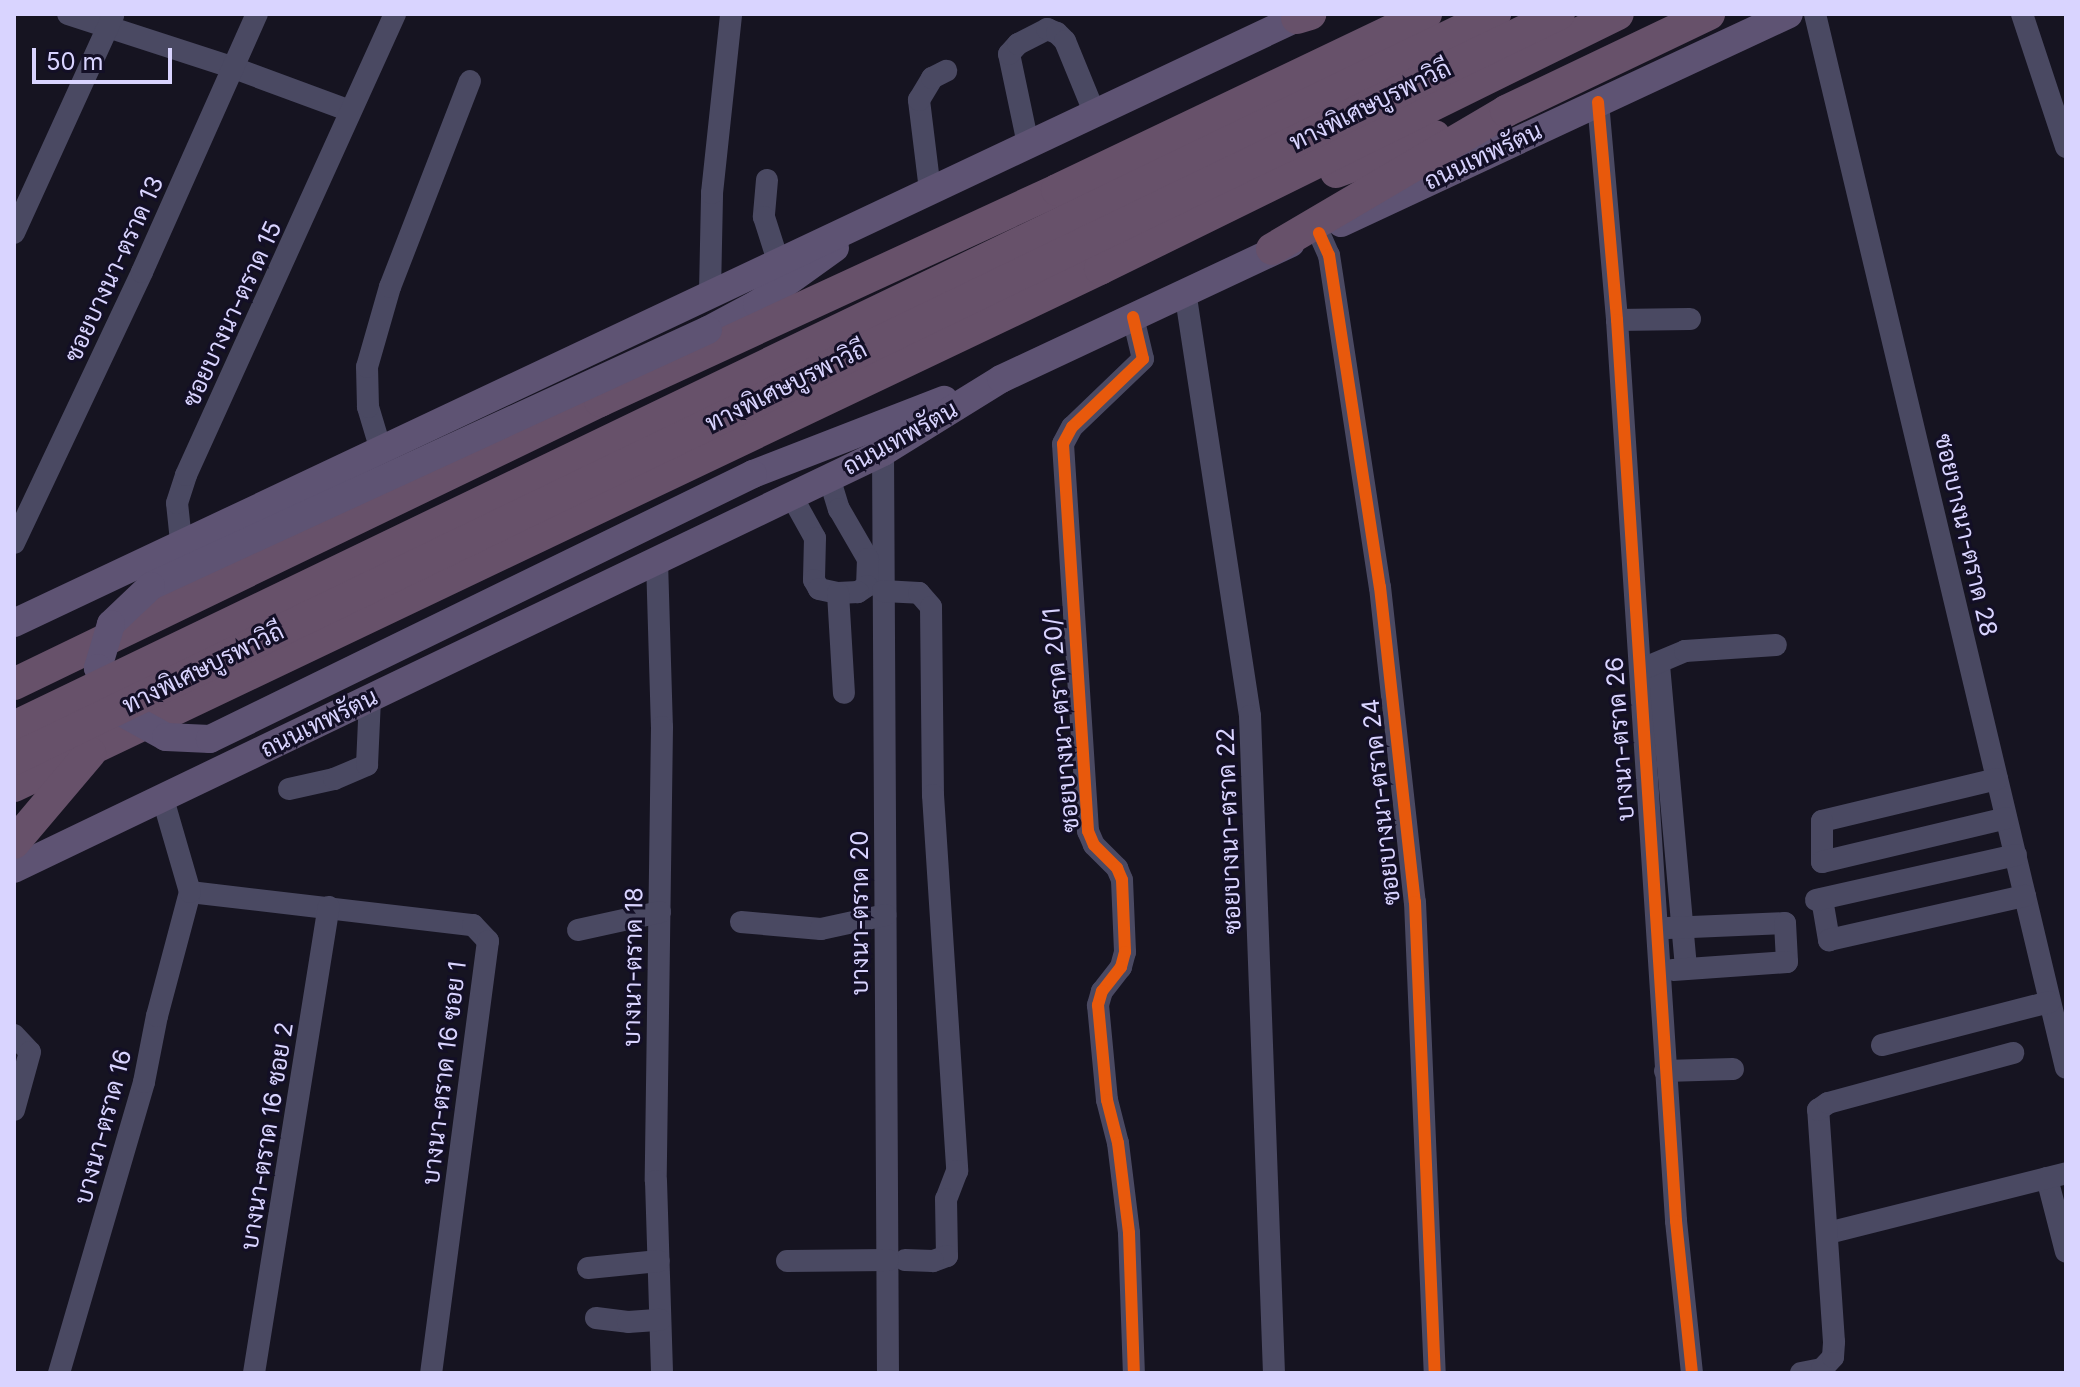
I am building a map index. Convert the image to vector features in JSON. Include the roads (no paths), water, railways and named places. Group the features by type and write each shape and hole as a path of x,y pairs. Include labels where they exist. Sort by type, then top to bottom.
{"highway":[{"path":"1253,96 1385,14"},
{"path":"14,684 600,401 1426,14"},
{"name":"ทางพิเศษบูรพาวิถี","path":"14,727 1495,14"},
{"name":"ทางพิเศษบูรพาวิถี","path":"14,759 1559,14"},
{"path":"14,786 1190,224 1618,14"},
{"path":"1272,249 1506,111 1709,14"},
{"path":"1190,224 1506,111"},
{"path":"14,843 98,745"}],"main road":[{"name":"ถนนเทพรัตน","path":"14,869 883,452 1001,379 1272,249 1319,233 1789,14"},
{"path":"14,623 380,447 1095,114 1291,18"},
{"path":"888,209 757,304 708,330 151,586 111,624 98,668 121,712 166,737 210,739 753,474 830,441 1001,379"}],"street":[{"path":"68,14 111,21 350,111"},
{"name":"ซอยบางนา-ตราด 13","path":"14,543 257,14"},
{"name":"ซอยบางนา-ตราด 15","path":"181,541 177,503 186,475 395,14"},
{"path":"710,292 712,193 731,14"},
{"name":"ซอยบางนา-ตราด 28","path":"1815,14 2066,1068"},
{"path":"2022,14 2066,147"},
{"path":"14,233 111,21"},
{"path":"1028,144 1009,54 1018,44 1047,29 1065,41 1095,114"},
{"path":"930,190 919,100 932,78 946,71"},
{"path":"380,447 368,407 367,367 390,287 470,81"},
{"name":"บางนา-ตราด 26","path":"1598,102 1648,667 1655,929 1692,1373"},
{"path":"767,180 764,217 778,261"},
{"name":"ซอยบางนา-ตราด 24","path":"1319,233 1329,255 1380,587 1415,902 1435,1373"},
{"name":"ซอยบางนา-ตราด 22","path":"1185,291 1250,716 1274,1373"},
{"name":"ซอยบางนา-ตราด 20/1","path":"1133,317 1143,359 1072,427 1063,444 1088,831 1094,845 1117,868 1122,880 1125,952 1121,967 1102,991 1098,1005 1107,1100 1118,1143 1129,1233 1134,1373"},
{"path":"1617,320 1690,319"},
{"name":"บางนา-ตราด 20","path":"883,452 886,915 896,1260 888,1373"},
{"path":"791,495 815,538 814,580 819,589 838,593 858,592 867,586 868,559 839,509 829,477"},
{"name":"บางนา-ตราด 18","path":"657,561 662,727 659,1261 662,1373"},
{"path":"787,1261 933,1261 947,1256 946,1199 957,1171 933,795 931,607 919,593 883,591"},
{"path":"838,593 844,693"},
{"path":"1686,969 1648,667 1685,651 1776,645"},
{"path":"289,789 334,779 367,765 370,698"},
{"path":"1997,779 1822,821 1822,862 2006,818"},
{"path":"163,799 190,892"},
{"path":"2016,855 1819,900 1829,940 2025,896"},
{"name":"บางนา-ตราด 16 ซอย 1","path":"190,892 473,925 488,941 431,1373"},
{"name":"บางนา-ตราด 16","path":"59,1373 144,1082 157,1016 190,892"},
{"name":"บางนา-ตราด 16 ซอย 2","path":"254,1373 329,907"},
{"path":"578,930 660,912"},
{"path":"741,922 794,930 821,929 886,915"},
{"path":"1655,929 1785,923 1787,962 1658,971"},
{"path":"1882,1045 2050,1002"},
{"path":"14,1035 30,1052 14,1110"},
{"path":"1801,1373 1822,1369 1833,1357 1828,1233 1818,1110 1828,1103 2013,1053"},
{"path":"1665,1071 1733,1069"},
{"path":"1828,1233 2056,1176 2066,1252"},
{"path":"588,1268 659,1261"},
{"path":"596,1318 628,1322 660,1320"}]}
